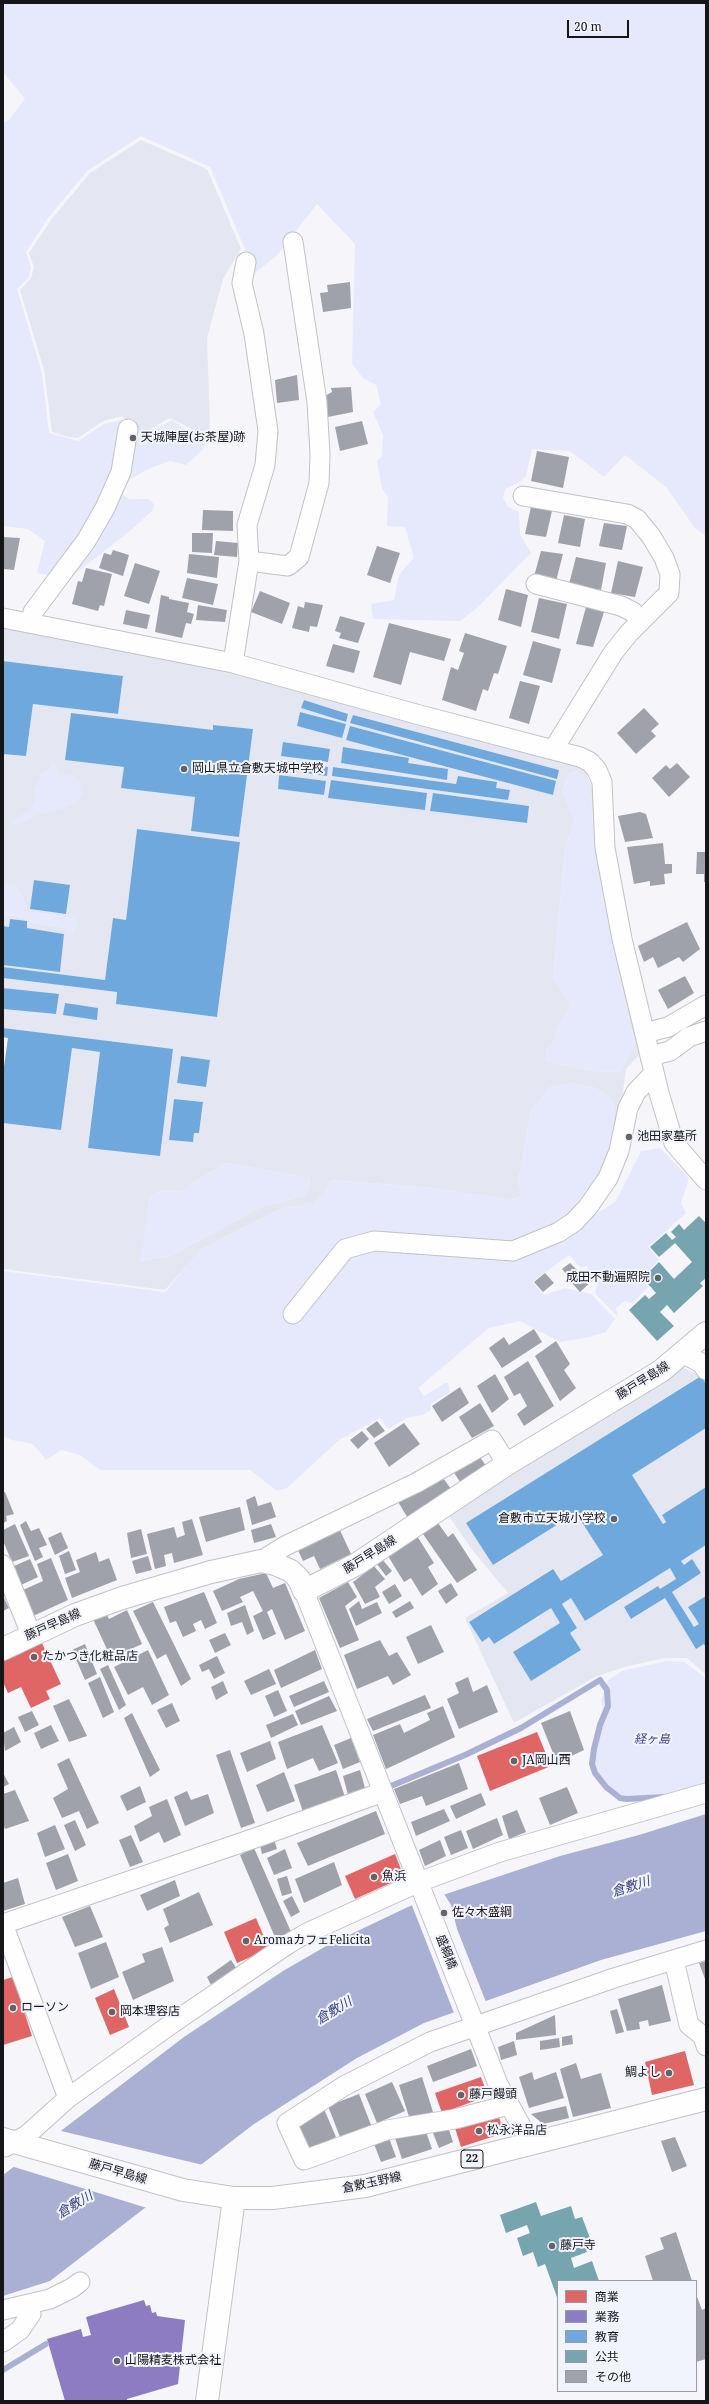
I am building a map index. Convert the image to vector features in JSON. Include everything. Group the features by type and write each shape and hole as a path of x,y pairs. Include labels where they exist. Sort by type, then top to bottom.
{"main road":[{"name":"藤戸早島線","path":"3,1649 31,1634 122,1598 211,1572 261,1561 275,1564 291,1572 299,1579 304,1591 357,1564 507,1464 661,1371 684,1354 706,1334"},
{"name":"倉敷玉野線","path":"234,2198 273,2198 358,2187 531,2144 706,2098"},
{"name":"藤戸早島線","path":"11,2144 183,2190 234,2198"},
{"path":"207,2401 234,2198"}],"street":[{"path":"249,561 288,566 299,557 319,483 320,454 317,402 293,242"},
{"path":"233,663 249,561 247,525 265,465 268,431 254,334 242,283 246,262"},
{"path":"32,622 33,612 86,541 105,508 120,472 128,429"},
{"path":"523,496 627,514 637,519 664,558 670,574 671,586 665,599 641,620 613,653 554,750"},
{"path":"536,584 621,606 633,612 641,620"},
{"path":"3,618 32,622 233,663 554,750 590,762 597,770 602,782 605,848 622,939 652,1064 674,1143 706,1180"},
{"path":"645,1033 668,1028 706,1005"},
{"path":"293,1314 345,1249 374,1241 513,1251 559,1232 578,1217 608,1178 619,1152 628,1108 652,1064 689,1037 706,1031"},
{"path":"684,1354 701,1363 706,1370"},
{"path":"261,1561 285,1546 416,1483 492,1440 507,1464"},
{"path":"3,1565 31,1634"},
{"name":"盛綱橋","path":"304,1591 473,2022 508,2105 531,2144"},
{"path":"68,2098 3,1924 261,1836 383,1792"},
{"path":"11,2144 27,2135 68,2098 167,2026 288,1944 360,1908 420,1884 551,1836 706,1793"},
{"path":"508,2105 454,2119 387,2130 304,2160 287,2123 344,2086 473,2022 549,2000 706,1950"},
{"path":"674,1960 689,2025 703,2036 706,2046"},
{"path":"3,2310 50,2299 72,2288 80,2282"},
{"path":"3,2342 20,2330 31,2314 29,2304"}],"shaded area":[{"path":"141,140 207,169 241,249 223,279 207,338 210,431 202,434 170,418 152,428 144,439 122,416 103,421 78,438 68,437 52,432 44,370 20,290 31,278 34,267 29,253 51,220 90,173"},
{"path":"3,623 240,672 337,701 552,756 576,766 586,773 594,793 597,841 615,949 640,1054 626,1069 615,1150 613,1100 595,1088 570,1083 550,1087 531,1111 518,1182 522,1196 511,1200 433,1188 331,1180 323,1194 314,1203 280,1209 200,1250 193,1260 165,1290 3,1269 3,1123 61,1130 72,1048 100,1052 88,1147 160,1156 173,1050 3,1028 3,1009 56,1014 59,995 3,988 3,978 117,992 116,1004 217,1017 240,842 137,829 126,920 113,918 105,980 3,967 3,965 60,972 64,934 27,928 27,921 10,919 9,927 3,926 3,919 13,915 29,919 31,923 65,928 68,935 74,932 77,921 74,915 70,918 27,911 22,895 13,884 6,884 3,886 3,754 26,756 33,704 118,714 123,676 3,661","holes":["304,700 348,714 346,722 301,708","300,712 345,724 342,737 297,726","71,713 213,730 214,725 253,729 239,836 191,831 195,797 122,788 124,767 65,760","353,715 559,770 557,778 351,723","350,726 556,781 553,795 346,740","284,742 330,749 328,762 282,756","344,747 408,758 408,763 448,769 447,779 341,763","281,761 327,767 327,775 280,769","334,767 456,784 458,776 496,782 496,788 510,790 508,800 332,776","578,772 587,779 591,792 594,841 621,985 635,1044 621,1072 592,1071 546,1061 547,1049 553,1043 558,1027 571,1005 553,979 565,850 574,820 562,790 570,773","279,775 326,781 324,795 278,789","331,780 427,793 425,810 329,798","433,793 529,806 527,823 431,811","34,880 70,885 66,914 30,909","181,1056 210,1060 206,1087 177,1083","174,1099 203,1102 199,1133 194,1133 193,1142 169,1140","225,1163 310,1178 309,1187 305,1195 261,1207 170,1256 141,1261 150,1196 164,1190 180,1192"]},
{"path":"615,1150 603,1176 580,1210 567,1223 580,1209 603,1175"},
{"path":"567,1223 556,1230 512,1246 375,1235 302,1246 374,1234 512,1245"},
{"path":"261,1241 200,1258 225,1250"},
{"path":"679,1366 706,1378 706,1384 700,1376 467,1523 493,1565 576,1513 603,1555 561,1581 552,1569 469,1622 482,1642 489,1637 494,1644 551,1608 560,1623 513,1652 531,1681 581,1650 570,1633 577,1628 562,1604 571,1598 585,1621 670,1568 676,1579 660,1589 658,1586 624,1607 632,1619 665,1598 696,1649 704,1644 706,1648 706,1675 687,1658 664,1658 624,1667 595,1677 514,1723 465,1618 508,1593 473,1551 448,1515 584,1425"},
{"path":"706,1428 706,1487 662,1515 666,1522 663,1524 632,1475"},
{"path":"706,1545 706,1596 688,1607 699,1624 694,1627 672,1592 701,1573 692,1560 684,1565 681,1561"}],"green space":[{"path":"3,3 706,3 706,536 695,528 666,487 625,455 604,477 570,451 532,449 526,476 521,481 505,489 503,498 508,507 519,512 520,534 531,553 477,608 460,621 373,619 371,604 394,600 399,575 414,558 405,527 387,526 388,497 382,488 377,461 382,456 383,435 373,412 381,404 376,385 363,378 352,364 355,244 317,204 277,255 255,273 210,167 141,136 87,171 48,218 26,252 31,267 29,277 17,289 42,373 49,433 78,441 104,424 123,420 146,444 154,430 172,420 188,431 208,439 203,449 186,465 170,461 146,470 121,485 122,494 129,499 148,499 154,504 153,510 130,531 67,580 37,573 45,541 28,529 3,526 3,122 9,120 25,99 3,72"},
{"path":"54,763 60,775 71,774 79,780 83,795 77,802 62,809 36,815 16,826 12,824 12,820 30,810 35,800 34,791 40,776"},
{"path":"578,772 587,779 591,792 594,841 621,985 635,1044 621,1072 592,1071 546,1061 547,1049 553,1043 558,1027 571,1005 553,979 565,850 574,820 562,790 570,773"},
{"path":"5,884 13,884 22,895 27,911 69,918 74,915 77,921 74,932 68,935 65,928 31,923 29,919 13,915 3,919 3,886"},
{"path":"570,1083 595,1088 613,1100 615,1150 603,1175 580,1209 567,1223 512,1245 374,1234 324,1243 343,1240 376,1247 456,1255 517,1255 569,1232 616,1201 641,1151 660,1148 689,1178 681,1203 686,1213 648,1247 659,1260 641,1278 648,1287 633,1303 625,1301 616,1308 618,1317 595,1293 598,1282 586,1266 581,1268 569,1255 532,1282 544,1295 565,1288 591,1294 615,1319 606,1332 589,1337 560,1342 520,1321 489,1328 418,1388 424,1396 445,1383 448,1383 450,1392 431,1404 431,1410 423,1415 409,1417 388,1429 380,1418 339,1440 287,1488 277,1491 250,1470 100,1470 80,1455 62,1450 46,1460 33,1444 12,1440 3,1436 3,1271 165,1292 200,1250 280,1209 314,1203 323,1194 331,1180 433,1188 511,1200 522,1196 518,1182 531,1111 550,1087"},
{"path":"225,1163 310,1178 309,1187 305,1195 261,1207 170,1256 140,1261 150,1196 164,1190 180,1192"},
{"name":"経ヶ島","path":"667,1661 684,1662 706,1678 706,1783 664,1795 624,1797 609,1788 596,1771 595,1758 604,1715 601,1701 608,1680 622,1671"}],"water":[{"name":"倉敷川","path":"706,1814 706,1931 601,1960 424,2023 357,2058 254,2124 50,2281 3,2296 3,2175 184,2037 283,1971 328,1945 410,1906 560,1856 639,1835"}],"pier":[{"path":"443,1892 451,1905 457,1929 486,2002 454,2013 411,1903"},
{"path":"57,2130 203,2165 147,2208 11,2166"}],"building: 商業":[{"path":"41,1641 61,1684 46,1691 50,1699 31,1708 21,1687 8,1693 3,1682 3,1659"},
{"name":"JA岡山西","path":"537,1732 551,1766 490,1791 477,1756"},
{"name":"魚浜","path":"395,1854 404,1877 355,1899 345,1876"},
{"name":"AromaカフェFelicita","path":"256,1918 269,1949 237,1963 224,1932"},
{"name":"ローソン","path":"13,1977 32,2036 3,2045 3,1980"},
{"name":"岡本理容店","path":"114,1989 129,2027 110,2035 95,1998"},
{"name":"鯛よし","path":"685,2051 694,2085 652,2095 645,2062"},
{"name":"藤戸饅頭","path":"481,2077 488,2096 442,2113 435,2093"},
{"name":"松永洋品店","path":"498,2114 504,2133 461,2147 455,2128"}],"building: 業務":[{"name":"山陽精麦株式会社","path":"144,2300 146,2306 150,2305 152,2313 156,2312 157,2316 185,2320 178,2384 127,2399 127,2401 65,2401 47,2339 81,2329 83,2337 91,2335 86,2317"}],"building: 教育":[{"path":"3,661 123,676 118,714 33,704 26,756 3,754"},
{"path":"304,700 348,714 346,722 301,708"},
{"path":"300,712 346,724 342,738 297,726"},
{"path":"71,713 213,730 213,725 253,729 239,837 191,831 195,797 121,788 124,767 65,760"},
{"path":"353,715 559,770 557,779 350,723"},
{"path":"350,726 556,781 553,795 346,740"},
{"path":"283,742 330,749 328,762 281,756"},
{"path":"343,747 409,758 408,763 448,769 447,780 341,763"},
{"path":"281,761 328,767 327,776 280,769"},
{"path":"333,767 456,784 458,776 497,782 496,788 510,790 508,800 332,776"},
{"path":"279,775 326,781 324,795 278,789"},
{"path":"331,780 427,793 425,810 328,798"},
{"path":"433,793 529,806 527,823 430,811"},
{"path":"137,829 240,842 217,1017 116,1004 117,992 3,978 3,967 105,980 113,918 126,920"},
{"path":"34,880 70,885 66,914 30,909"},
{"path":"10,919 27,921 27,928 64,934 60,972 3,965 3,926 9,927"},
{"path":"3,988 59,994 56,1014 3,1009"},
{"path":"65,1003 98,1008 97,1020 63,1015"},
{"path":"3,1028 173,1049 160,1156 88,1148 100,1052 72,1048 61,1130 3,1123 3,1074 8,1038 3,1037"},
{"path":"181,1056 210,1060 206,1087 177,1083"},
{"path":"174,1099 203,1102 199,1133 194,1133 193,1142 169,1140"},
{"path":"701,1376 706,1384 706,1428 632,1475 663,1524 666,1522 662,1515 706,1487 706,1545 681,1561 684,1565 692,1559 701,1573 672,1592 694,1627 699,1624 688,1607 706,1596 706,1648 704,1644 696,1649 665,1598 631,1619 624,1607 658,1586 660,1589 676,1579 670,1568 585,1621 571,1598 562,1604 577,1628 570,1633 581,1650 531,1681 513,1652 560,1623 551,1608 494,1644 489,1637 482,1642 469,1622 553,1569 561,1581 603,1555 576,1513 493,1565 466,1523"}],"building: 公共":[{"name":"成田不動遍照院","path":"699,1216 706,1223 706,1278 700,1283 703,1286 674,1313 667,1305 660,1312 674,1326 657,1341 629,1310 645,1295 649,1299 656,1293 643,1278 659,1262 674,1279 692,1262 675,1243 659,1257 650,1247 666,1233 672,1240 676,1237 671,1232 679,1224 684,1230"},
{"name":"藤戸寺","path":"536,2202 541,2216 571,2206 575,2219 582,2217 590,2238 582,2240 587,2252 571,2258 574,2268 592,2261 599,2280 557,2280 557,2297 545,2264 538,2267 533,2252 523,2256 517,2238 530,2233 527,2225 506,2233 500,2215"}],"building: その他":[{"path":"350,282 351,308 323,312 320,293 328,292 327,285"},
{"path":"297,375 299,400 277,403 275,380"},
{"path":"351,387 353,412 328,417 325,396 332,392 331,388"},
{"path":"362,421 368,444 340,451 335,427"},
{"path":"537,451 569,457 563,488 531,481"},
{"path":"531,507 552,511 546,537 525,534"},
{"path":"203,510 233,511 233,531 202,530"},
{"path":"564,515 585,519 580,547 558,543"},
{"path":"604,523 627,526 622,550 599,546"},
{"path":"192,533 213,533 212,553 192,552"},
{"path":"3,537 20,538 14,570 3,569"},
{"path":"216,541 238,543 237,557 214,555"},
{"path":"377,546 400,553 390,583 367,575"},
{"path":"113,550 129,555 123,576 99,568 104,553 111,555"},
{"path":"541,551 563,554 555,585 533,580"},
{"path":"189,554 219,557 217,578 187,573"},
{"path":"576,557 606,563 601,590 569,584"},
{"path":"618,561 643,567 635,597 611,593"},
{"path":"135,563 160,571 149,604 124,596"},
{"path":"86,568 112,574 104,606 100,605 98,611 72,604 78,581 82,582"},
{"path":"187,578 218,584 213,605 182,598"},
{"path":"506,589 528,595 521,627 498,620"},
{"path":"260,591 290,603 282,624 251,612"},
{"path":"161,595 169,597 169,599 189,603 187,612 194,614 191,624 186,623 182,638 155,632"},
{"path":"539,598 567,604 559,639 531,632"},
{"path":"305,602 323,605 317,627 310,626 309,632 292,628 298,606 304,608"},
{"path":"198,605 227,610 225,622 196,620"},
{"path":"586,607 604,612 593,647 576,644"},
{"path":"126,610 150,615 147,629 123,624"},
{"path":"340,616 365,623 358,643 339,638 341,633 335,631"},
{"path":"389,623 451,639 444,661 410,652 401,685 373,677"},
{"path":"465,633 507,646 498,674 494,673 488,691 483,689 476,711 442,700 451,667 458,670 464,653 459,651"},
{"path":"533,641 561,649 552,683 523,675"},
{"path":"333,644 360,651 354,673 326,666"},
{"path":"520,681 540,686 529,724 509,718"},
{"path":"644,708 659,724 651,731 656,736 636,754 617,733"},
{"path":"677,763 690,777 669,797 652,778 666,765 670,769"},
{"path":"640,812 646,814 653,838 625,842 618,816"},
{"path":"663,843 665,864 672,864 672,873 664,874 665,884 650,886 650,881 634,884 627,847"},
{"path":"697,852 706,852 706,882 704,882 704,874 696,874"},
{"path":"687,922 700,949 683,962 679,957 658,968 653,957 644,962 638,946"},
{"path":"685,976 694,993 668,1009 658,990"},
{"path":"570,1263 578,1271 570,1278 562,1269"},
{"path":"585,1271 593,1280 580,1292 572,1283"},
{"path":"545,1273 554,1283 543,1292 534,1282"},
{"path":"534,1329 542,1342 502,1368 489,1348 504,1337 509,1345"},
{"path":"556,1341 570,1364 564,1370 576,1388 560,1401 535,1356"},
{"path":"528,1361 554,1406 524,1426 517,1414 527,1406 520,1393 514,1396 504,1377"},
{"path":"495,1374 509,1399 492,1413 477,1386"},
{"path":"460,1387 469,1403 442,1422 432,1406"},
{"path":"480,1403 494,1426 472,1438 459,1417"},
{"path":"377,1421 385,1431 374,1438 366,1429"},
{"path":"404,1423 420,1444 389,1467 374,1443"},
{"path":"362,1431 369,1439 358,1449 350,1440"},
{"path":"478,1454 488,1469 462,1485 453,1471"},
{"path":"441,1475 453,1492 409,1520 397,1500"},
{"path":"5,1492 14,1514 6,1516 7,1521 3,1523 3,1493"},
{"path":"255,1496 258,1506 271,1502 276,1517 252,1525 246,1500"},
{"path":"240,1507 245,1530 206,1542 199,1517"},
{"path":"192,1519 203,1555 174,1563 172,1553 164,1555 166,1566 155,1569 147,1534 174,1527 177,1538 185,1535 182,1522"},
{"path":"26,1521 31,1531 39,1528 47,1545 39,1548 43,1557 35,1561 20,1525"},
{"path":"438,1523 448,1537 453,1533 477,1570 457,1583 423,1534"},
{"path":"15,1524 29,1556 12,1562 3,1541 3,1530"},
{"path":"271,1524 276,1537 254,1543 251,1530"},
{"path":"339,1528 351,1554 320,1569 314,1556 303,1561 297,1548"},
{"path":"141,1529 147,1554 131,1558 127,1533"},
{"path":"61,1532 68,1548 55,1555 48,1538"},
{"path":"417,1536 434,1563 428,1567 438,1584 422,1596 411,1578 404,1582 388,1556"},
{"path":"69,1551 76,1570 65,1574 59,1556"},
{"path":"96,1552 99,1562 109,1558 117,1580 72,1598 65,1578 80,1572 76,1560"},
{"path":"148,1556 152,1570 136,1574 132,1561"},
{"path":"51,1558 68,1600 33,1616 23,1590 43,1581 37,1564"},
{"path":"30,1559 38,1577 21,1585 14,1566"},
{"path":"382,1559 392,1571 386,1576 377,1564"},
{"path":"374,1566 385,1579 375,1587 380,1597 365,1604 353,1582"},
{"path":"266,1573 273,1588 285,1583 305,1631 285,1640 272,1609 267,1612 276,1634 263,1640 253,1616 263,1611 253,1591 240,1597 243,1602 222,1611 213,1591 239,1579"},
{"path":"348,1582 357,1597 345,1606 359,1640 340,1648 319,1598"},
{"path":"451,1583 458,1595 446,1604 438,1591"},
{"path":"395,1584 402,1596 389,1604 382,1592"},
{"path":"204,1592 217,1623 205,1629 201,1620 193,1624 196,1631 183,1637 176,1621 170,1623 164,1607"},
{"path":"3,1596 9,1608 3,1611"},
{"path":"359,1601 362,1609 377,1602 382,1613 356,1626 349,1609"},
{"path":"410,1601 414,1608 396,1618 392,1612"},
{"path":"153,1602 191,1679 181,1686 166,1654 157,1659 133,1611"},
{"path":"245,1605 254,1631 247,1635 242,1622 231,1626 227,1613"},
{"path":"127,1610 142,1644 111,1658 93,1619 106,1613 109,1619"},
{"path":"431,1625 444,1652 418,1664 406,1637"},
{"path":"225,1633 231,1645 215,1653 209,1640"},
{"path":"380,1640 389,1656 397,1652 411,1675 393,1685 388,1676 357,1689 344,1655"},
{"path":"85,1644 97,1674 85,1680 72,1650"},
{"path":"148,1650 169,1695 152,1705 143,1687 128,1695 114,1667"},
{"path":"315,1650 322,1669 281,1688 274,1670"},
{"path":"217,1656 225,1673 214,1679 209,1669 202,1672 199,1665"},
{"path":"108,1665 126,1705 119,1710 100,1669"},
{"path":"269,1669 276,1684 251,1695 244,1681"},
{"path":"100,1677 114,1712 103,1718 88,1683"},
{"path":"468,1677 473,1692 487,1685 498,1712 459,1729 447,1699 459,1693 455,1683"},
{"path":"223,1681 228,1693 216,1700 211,1687"},
{"path":"324,1681 329,1692 294,1707 289,1696"},
{"path":"278,1690 287,1711 274,1717 265,1696"},
{"path":"425,1695 431,1708 373,1731 367,1719"},
{"path":"329,1696 337,1711 301,1725 295,1711"},
{"path":"69,1699 87,1736 69,1742 53,1706"},
{"path":"172,1703 180,1721 166,1728 157,1710"},
{"path":"443,1706 455,1737 386,1769 373,1735 400,1724 404,1733 430,1720 427,1713"},
{"path":"32,1711 39,1725 25,1732 18,1717"},
{"path":"570,1711 584,1750 557,1763 541,1723"},
{"path":"132,1713 160,1770 150,1777 124,1718"},
{"path":"293,1714 298,1725 271,1738 266,1725"},
{"path":"51,1725 59,1741 41,1749 34,1733"},
{"path":"322,1725 338,1763 319,1771 313,1758 287,1769 278,1742"},
{"path":"14,1727 21,1742 5,1751 3,1733"},
{"path":"351,1738 360,1762 343,1769 334,1745"},
{"path":"270,1741 276,1759 247,1772 240,1753"},
{"path":"230,1750 255,1823 241,1828 216,1755"},
{"path":"69,1758 99,1823 87,1829 79,1811 62,1818 53,1798 68,1789 57,1764"},
{"path":"459,1763 468,1789 426,1806 422,1796 400,1804 394,1789"},
{"path":"336,1770 345,1797 303,1812 294,1785"},
{"path":"360,1770 365,1788 348,1795 343,1776"},
{"path":"284,1772 295,1801 267,1812 256,1785"},
{"path":"3,1773 9,1784 3,1787"},
{"path":"140,1786 146,1802 127,1811 120,1796"},
{"path":"567,1787 578,1813 550,1825 539,1798"},
{"path":"15,1790 29,1821 5,1829 3,1824 3,1794"},
{"path":"187,1791 191,1800 208,1794 214,1813 185,1826 174,1797"},
{"path":"481,1793 486,1805 456,1819 450,1806"},
{"path":"167,1799 181,1835 164,1843 159,1832 140,1842 134,1826 152,1816 149,1807"},
{"path":"444,1809 450,1821 416,1836 411,1822"},
{"path":"517,1810 526,1832 509,1839 502,1816"},
{"path":"376,1811 385,1834 308,1866 297,1843"},
{"path":"497,1818 503,1835 473,1849 466,1831"},
{"path":"75,1820 86,1845 75,1851 64,1825"},
{"path":"55,1825 65,1849 45,1857 37,1833"},
{"path":"461,1830 468,1848 451,1855 444,1837"},
{"path":"131,1835 143,1862 130,1867 119,1840"},
{"path":"274,1839 277,1849 262,1854 260,1845"},
{"path":"440,1840 446,1856 425,1866 419,1850"},
{"path":"254,1848 292,1934 277,1942 240,1855"},
{"path":"285,1849 292,1868 274,1875 267,1858"},
{"path":"68,1854 78,1881 56,1890 46,1863"},
{"path":"334,1862 342,1885 304,1903 295,1879"},
{"path":"287,1876 292,1893 282,1896 277,1879"},
{"path":"18,1878 25,1904 3,1911 3,1883"},
{"path":"175,1880 180,1896 147,1911 140,1895"},
{"path":"199,1892 213,1925 170,1943 164,1928 169,1925 163,1909"},
{"path":"292,1896 300,1912 291,1917 283,1901"},
{"path":"90,1906 103,1937 75,1947 62,1917"},
{"path":"106,1942 119,1977 91,1989 78,1953"},
{"path":"162,1947 174,1981 133,2000 122,1972 145,1962 142,1954"},
{"path":"231,1960 237,1969 212,1987 207,1977"},
{"path":"706,1961 706,1978 705,1979 699,1963"},
{"path":"662,1985 671,2021 649,2026 648,2020 639,2022 640,2029 627,2031 618,1999"},
{"path":"617,2009 624,2032 616,2034 610,2011"},
{"path":"555,2015 556,2035 516,2040 516,2033"},
{"path":"572,2035 573,2044 562,2046 562,2037"},
{"path":"559,2038 560,2047 540,2050 540,2041"},
{"path":"514,2041 517,2055 501,2060 498,2047"},
{"path":"471,2049 477,2066 433,2082 427,2066"},
{"path":"576,2063 581,2079 601,2073 611,2108 573,2117 560,2069"},
{"path":"532,2072 534,2080 556,2072 564,2098 529,2108 519,2077"},
{"path":"422,2077 433,2112 410,2120 399,2085"},
{"path":"392,2082 405,2111 377,2123 365,2094"},
{"path":"359,2094 371,2125 340,2137 328,2106"},
{"path":"566,2106 569,2118 543,2124 531,2114"},
{"path":"324,2109 336,2137 308,2150 296,2122"},
{"path":"424,2126 432,2149 402,2159 394,2135"},
{"path":"448,2127 453,2142 439,2148 433,2133"},
{"path":"675,2137 687,2166 672,2172 661,2141"},
{"path":"389,2138 396,2157 381,2162 374,2144"},
{"path":"676,2232 692,2280 653,2280 645,2256 664,2249 660,2238"},
{"path":"697,2297 702,2310 706,2308 706,2359 697,2362"}],"waterway":[{"path":"391,1786 465,1755 521,1728 600,1680 607,1690 608,1706 600,1725 594,1749 592,1764 595,1773 606,1787 620,1798 664,1797"},
{"path":"3,2370 46,2344"}],"place":[{"name":"天城陣屋(お茶屋)跡","path":"133,438"},
{"name":"岡山県立倉敷天城中学校","path":"184,769"},
{"name":"池田家墓所","path":"629,1137"},
{"name":"成田不動遍照院","path":"658,1278"},
{"name":"倉敷市立天城小学校","path":"614,1519"},
{"name":"たかつき化粧品店","path":"34,1657"},
{"name":"JA岡山西","path":"514,1761"},
{"name":"魚浜","path":"374,1877"},
{"name":"佐々木盛綱","path":"444,1913"},
{"name":"AromaカフェFelicita","path":"246,1941"},
{"name":"ローソン","path":"13,2008"},
{"name":"岡本理容店","path":"112,2012"},
{"name":"鯛よし","path":"669,2073"},
{"name":"藤戸饅頭","path":"461,2095"},
{"name":"松永洋品店","path":"479,2131"},
{"name":"藤戸寺","path":"552,2246"},
{"name":"山陽精麦株式会社","path":"117,2361"}]}
